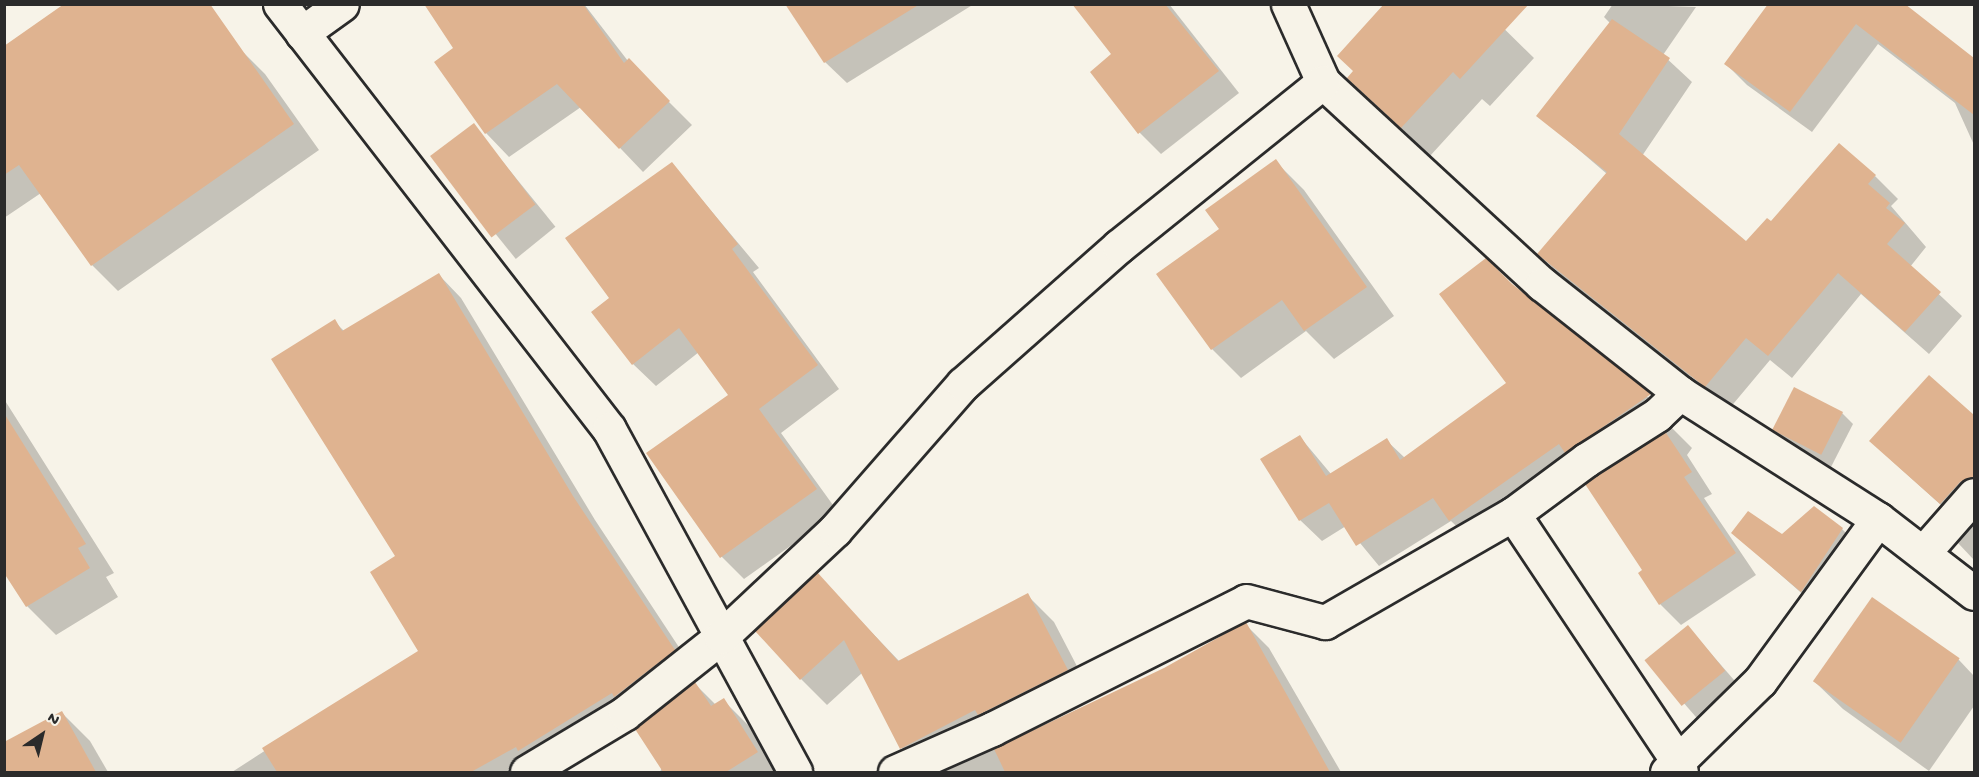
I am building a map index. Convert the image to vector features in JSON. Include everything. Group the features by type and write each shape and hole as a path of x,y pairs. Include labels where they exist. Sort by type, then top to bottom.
{"street":[{"path":"280,4 609,429 795,772"},
{"path":"302,33 342,4"},
{"path":"1288,4 1323,82 1542,284 1680,393 1878,519 1974,593"},
{"path":"526,772 625,713 721,637 835,530 963,384 1119,246 1323,82"},
{"path":"895,772 992,729 1246,601 1325,622 1512,514 1586,460 1657,415 1680,393"},
{"path":"1923,554 1974,495"},
{"path":"1512,514 1675,769 1760,681 1878,519"}],"building":[{"path":"64,4 210,4 294,124 91,266 19,165 4,175 4,46"},
{"path":"424,4 583,4 624,63 629,58 670,101 619,149 557,84 485,134 434,62 453,48"},
{"path":"785,4 920,4 824,63"},
{"path":"1072,4 1165,4 1219,71 1138,134 1090,72 1111,54"},
{"path":"1384,4 1529,4 1460,79 1453,72 1401,128 1347,78 1353,71 1337,56"},
{"path":"1768,4 1905,4 1974,58 1974,115 1856,24 1790,112 1724,64"},
{"path":"1612,19 1670,58 1619,134 1746,241 1767,218 1771,221 1839,143 1876,175 1868,184 1890,203 1886,208 1905,223 1887,244 1941,292 1905,332 1838,273 1768,356 1746,338 1705,387 1537,254 1607,172 1536,116"},
{"path":"474,123 535,204 491,238 430,156"},
{"path":"1276,159 1367,287 1304,331 1282,300 1211,350 1156,274 1219,229 1205,210"},
{"path":"672,162 738,244 732,249 818,365 759,409 817,489 720,558 646,453 728,395 679,328 632,365 591,312 609,298 565,238"},
{"path":"1486,258 1512,284 1651,394 1565,453 1559,444 1449,521 1433,498 1356,546 1329,503 1299,521 1260,459 1300,435 1326,476 1387,438 1400,460 1506,383 1439,294"},
{"path":"439,273 573,496 675,650 614,697 612,693 518,751 516,747 471,772 277,772 262,748 418,651 370,572 395,556 271,359 335,319 342,331"},
{"path":"1929,375 1974,415 1974,477 1960,482 1940,504 1869,441"},
{"path":"1794,387 1843,412 1821,455 1772,430"},
{"path":"4,413 86,544 78,548 90,568 26,607 4,573"},
{"path":"1672,426 1666,433 1692,472 1684,477 1736,553 1659,605 1638,573 1642,570 1585,484"},
{"path":"1814,506 1843,528 1801,592 1731,533 1748,511 1782,534"},
{"path":"817,572 898,661 1028,593 1068,670 978,715 975,710 900,749 844,640 800,680 755,631"},
{"path":"1872,597 1960,658 1901,743 1813,681"},
{"path":"1246,622 1330,772 1005,772 994,749 1164,668"},
{"path":"1688,625 1725,671 1682,706 1644,660"},
{"path":"695,682 711,706 724,698 758,752 726,772 663,772 635,729"},
{"path":"62,711 96,772 4,772 4,742"}]}
